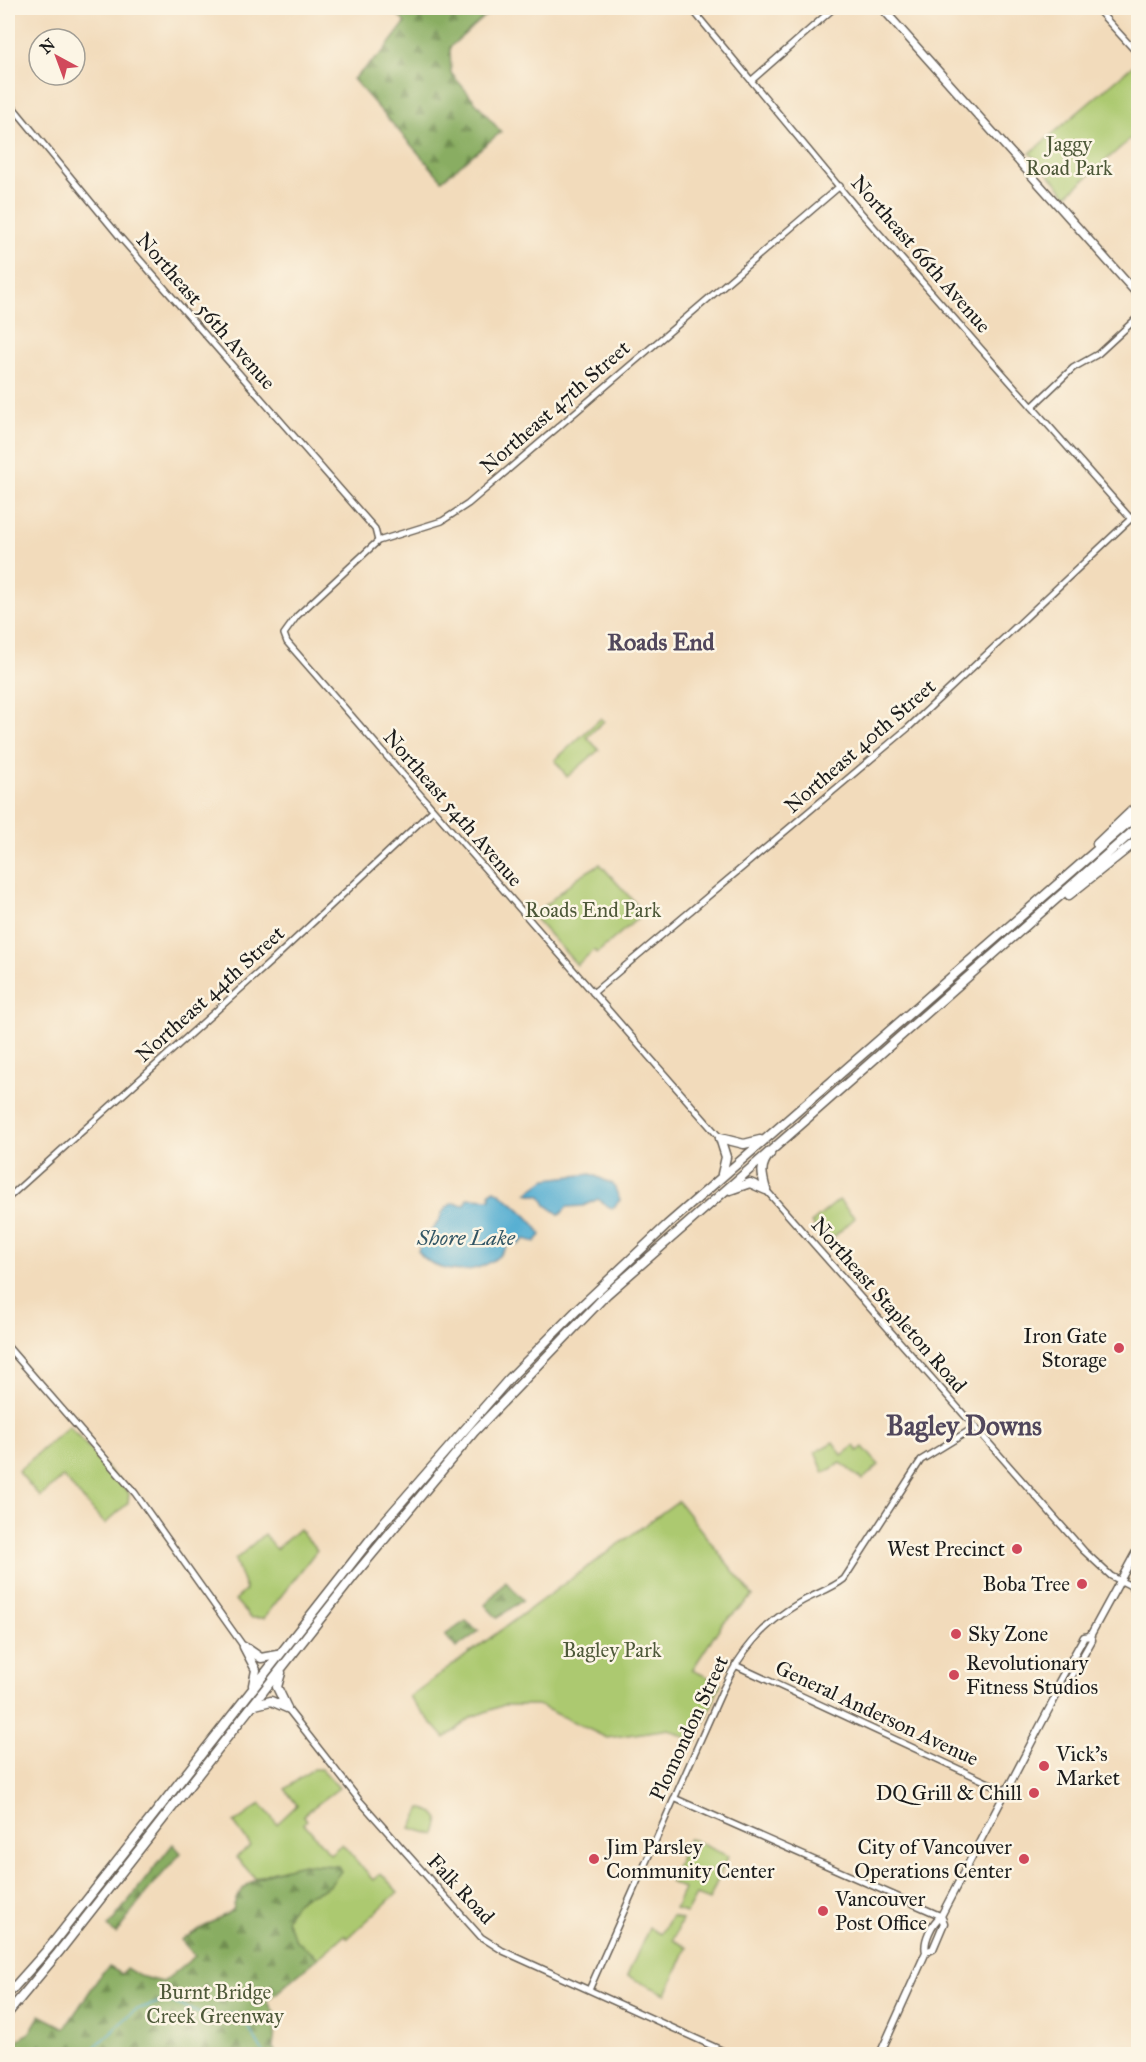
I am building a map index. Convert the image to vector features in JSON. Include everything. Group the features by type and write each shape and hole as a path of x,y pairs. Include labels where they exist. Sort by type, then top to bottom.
{"highway":[{"path":"991,942 1138,805"},
{"path":"8,1994 49,1948 252,1688 410,1491 497,1392 583,1304 719,1179 1138,814"},
{"path":"8,2011 58,1953 403,1515 486,1419 608,1294 686,1223 1138,827"},
{"path":"1016,935 1138,840"},
{"path":"720,1138 736,1144 752,1144 796,1112"},
{"path":"766,1190 762,1172 764,1160 806,1120"},
{"path":"719,1179 726,1157 720,1138"},
{"path":"686,1223 737,1186 750,1183 766,1190"},
{"path":"244,1647 261,1658 280,1653"},
{"path":"244,1647 256,1670 252,1688"},
{"path":"283,1666 277,1687 287,1708"},
{"path":"252,1707 271,1701 287,1708"}],"main road":[{"path":"882,8 1138,295"},
{"path":"880,2055 926,1952 924,1945 936,1920 941,1916 1060,1689 1066,1686 1092,1640 1090,1636 1138,1548"}],"street":[{"name":"Northeast 66th Avenue","path":"691,8 840,186 1131,519"},
{"path":"752,80 834,8"},
{"path":"1096,8 1138,54"},
{"name":"Northeast 56th Avenue","path":"8,101 113,229 375,529 378,541"},
{"name":"Northeast 47th Street","path":"284,634 297,616 378,541 442,521 468,504 840,186"},
{"path":"1032,407 1073,368 1098,354 1138,317"},
{"name":"Northeast 40th Street","path":"593,993 908,728 1138,512"},
{"name":"Northeast 54th Avenue","path":"284,634 291,646 720,1138"},
{"name":"Northeast 44th Street","path":"8,1198 276,957 433,810"},
{"name":"Northeast Stapleton Road","path":"766,1190 1084,1551 1111,1576 1138,1594"},
{"path":"8,1347 139,1498 244,1647"},
{"name":"Plomondon Street","path":"589,1990 735,1665 746,1648 772,1622 800,1602 832,1589 844,1579 921,1460 975,1427"},
{"name":"General Anderson Avenue","path":"735,1665 1006,1791"},
{"name":"Falk Road","path":"287,1708 360,1801 481,1937 503,1951 730,2055"},
{"path":"674,1798 941,1916"}],"green space":[{"path":"392,8 484,8 489,13 450,47 451,73 501,132 442,180 353,79 382,53 405,23"},
{"name":"Jaggy Road Park","path":"1137,62 1138,132 1067,195 1030,153"},
{"path":"601,718 604,721 587,737 599,750 567,777 555,760"},
{"name":"Roads End Park","path":"600,864 644,913 597,953 594,950 577,965 533,916 578,877"},
{"path":"839,1200 855,1218 828,1242 811,1223"},
{"path":"69,1426 129,1493 128,1503 105,1524 63,1477 40,1497 18,1471"},
{"path":"833,1442 842,1455 854,1446 858,1451 863,1447 879,1465 862,1480 841,1463 824,1473 815,1452"},
{"name":"Bagley Park","path":"678,1501 753,1596 722,1624 692,1670 721,1683 696,1743 669,1729 607,1738 538,1705 504,1705 472,1717 445,1738 409,1697"},
{"path":"299,1529 317,1550 264,1618 251,1618 235,1600 246,1590 235,1560 264,1534 276,1549"},
{"path":"506,1581 523,1600 497,1618 485,1605"},
{"path":"466,1621 479,1631 456,1648 445,1635"},
{"path":"313,1769 322,1769 339,1788 303,1815 307,1820 304,1823 330,1854 342,1844 373,1880 381,1873 398,1892 348,1938 345,1935 318,1958 296,1940 286,1920 302,1897 329,1886 274,1871 255,1878 236,1857 251,1846 234,1823 261,1804 277,1824 297,1805 285,1789"},
{"path":"421,1808 434,1813 439,1819 435,1835 411,1828"},
{"path":"689,1838 728,1856 709,1900 696,1895 686,1913 675,1909 684,1889 670,1882"},
{"path":"173,1844 181,1853 145,1894 116,1934 108,1927"},
{"name":"Burnt Bridge Creek Greenway","path":"303,1864 338,1866 341,1871 329,1886 295,1903 286,1920 296,1940 318,1958 267,2001 277,2017 273,2047 276,2054 8,2054 8,2048 30,2032 40,2015 65,2028 102,1973 109,1967 122,1974 126,1968 139,1976 163,1982 195,1956 181,1940 233,1910 242,1890 259,1877"},
{"path":"672,1916 682,1920 673,1940 687,1947 666,1994 627,1976 649,1928 661,1934"}],"water":[{"path":"591,1174 613,1184 620,1200 612,1209 598,1199 583,1206 567,1207 560,1215 546,1205 541,1196 527,1193 546,1179"},
{"name":"Shore Lake","path":"495,1190 514,1204 534,1224 541,1235 535,1242 525,1239 518,1245 512,1239 494,1260 481,1267 468,1270 440,1268 418,1251 443,1211 452,1203 465,1205 468,1198 491,1199 490,1193"}],"waterway":[{"path":"87,2054 135,2010 167,2000 208,2017 233,2014 246,2023 264,2054"}],"place":[{"name":"Iron Gate Storage","path":"1119,1348"},
{"name":"West Precinct","path":"1017,1549"},
{"name":"Boba Tree","path":"1082,1584"},
{"name":"Sky Zone","path":"956,1634"},
{"name":"Revolutionary Fitness Studios","path":"954,1675"},
{"name":"Vick's Market","path":"1044,1766"},
{"name":"DQ Grill & Chill","path":"1034,1793"},
{"name":"Jim Parsley Community Center","path":"594,1859"},
{"name":"City of Vancouver Operations Center","path":"1024,1859"},
{"name":"Vancouver Post Office","path":"823,1911"}],"district":[{"name":"Roads End","path":"661,642"},
{"name":"Bagley Downs","path":"964,1426"}]}
